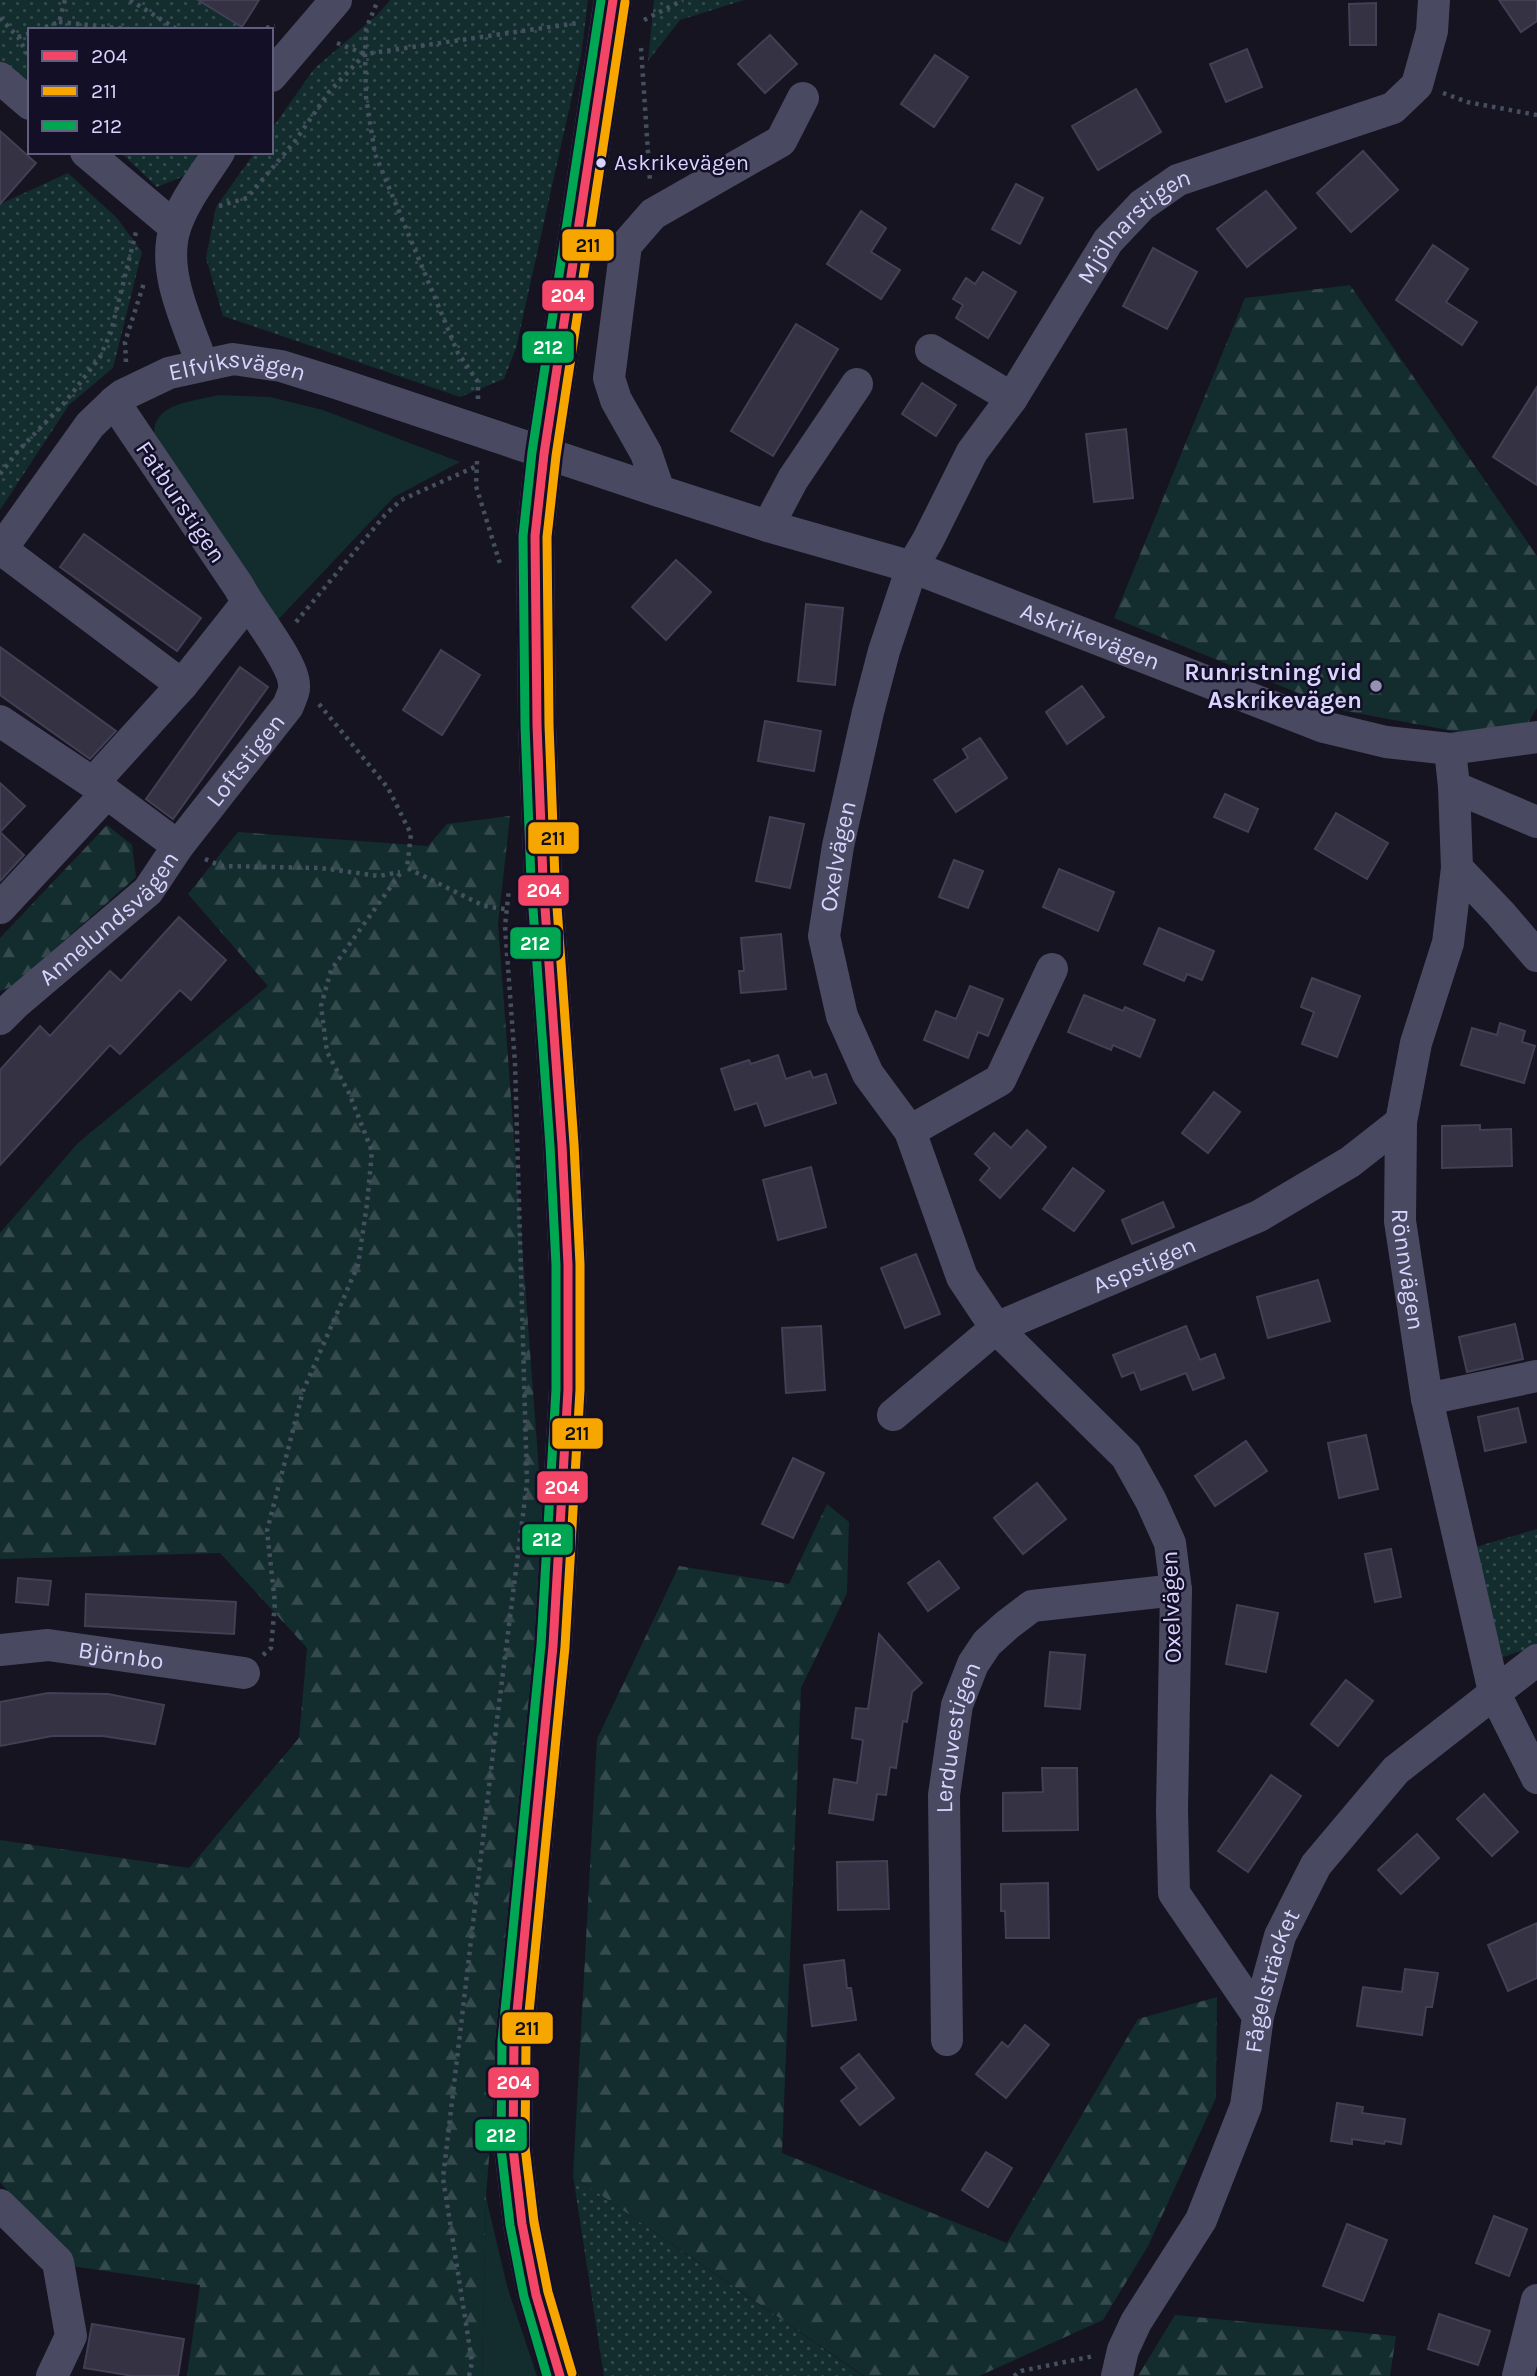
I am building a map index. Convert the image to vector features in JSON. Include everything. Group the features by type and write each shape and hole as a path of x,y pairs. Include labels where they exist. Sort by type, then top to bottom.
{"main road":[{"path":"560,2376 536,2295 526,2248 513,2148 515,2030 553,1646 568,1390 568,1265 543,880 537,725 535,536 544,454 621,14"}],"street":[{"path":"273,74 336,0"},
{"name":"Mjölnarstigen","path":"912,567 972,452 1012,398 1108,241 1142,205 1178,180 1393,108 1418,85 1432,31 1434,0"},
{"path":"0,78 28,102"},
{"path":"659,491 646,453 616,400 609,378 626,244 653,214 781,141 803,99"},
{"path":"89,154 182,214"},
{"path":"202,364 177,289 171,262 182,214 218,154"},
{"path":"931,349 1012,398"},
{"name":"Elfviksvägen","path":"1,550 90,425 124,396 169,373 202,364 233,359 281,366 544,454"},
{"path":"768,526 793,479 857,384"},
{"name":"Fatburstigen","path":"124,396 247,603 290,667"},
{"name":"Askrikevägen","path":"544,454 768,526 912,567 1324,726 1386,743 1450,749 1537,737"},
{"path":"1,550 182,685"},
{"name":"Oxelvägen","path":"912,567 884,652 868,712 838,846 824,936 842,1016 868,1074 910,1131 962,1277 996,1328 1126,1456 1170,1543 1175,1590 1172,1810 1174,1893 1258,2016"},
{"path":"0,908 100,789 247,603"},
{"name":"Loftstigen","path":"178,846 288,706 295,685 290,667"},
{"name":"Annelundsvägen","path":"0,721 178,846 148,891 0,1019"},
{"name":"Rönnvägen","path":"1450,749 1457,868 1448,943 1416,1043 1401,1122 1400,1221 1427,1399 1494,1692 1537,1778"},
{"path":"1454,788 1537,822"},
{"path":"1457,868 1537,957"},
{"path":"910,1131 1000,1080 1052,969"},
{"name":"Aspstigen","path":"892,1415 996,1328 1259,1216 1350,1162 1401,1122"},
{"path":"1427,1399 1537,1377"},
{"name":"Lerduvestigen","path":"947,2040 944,1796 957,1705 973,1664 987,1643 1032,1606 1175,1590"},
{"name":"Björnbo","path":"0,1650 48,1645 244,1673"},
{"name":"Fågelsträcket","path":"1120,2363 1136,2322 1201,2220 1245,2106 1258,2016 1280,1936 1316,1865 1396,1770 1537,1660"},
{"path":"0,2205 58,2262 71,2336 52,2376"},
{"path":"1518,2376 1537,2300"}],"path":[{"path":"59,22 65,0"},
{"path":"130,0 175,28"},
{"path":"378,0 366,30 365,54 366,97 375,154 458,353 478,382 476,486 501,570"},
{"path":"182,214 247,198 295,141 329,92 365,54 621,14 684,0"},
{"path":"0,18 18,37 28,55"},
{"path":"42,28 59,22 118,28"},
{"path":"18,37 28,34"},
{"path":"641,35 653,214"},
{"path":"1467,102 1537,116"},
{"path":"0,474 66,401 100,358 111,332 137,228 141,240"},
{"path":"124,396 125,342 146,278"},
{"path":"244,1673 271,1648 275,1602 267,1531 303,1391 358,1265 367,1204 372,1150 349,1093 327,1052 321,1006 331,970 405,870 411,834 387,788 290,667 280,642 385,515 401,500 477,466"},
{"path":"178,846 221,866 321,868 379,876 405,870 484,906 505,909"},
{"path":"470,2376 472,2362 443,2178 527,1482 515,1063 505,926 510,883"},
{"path":"1014,2376 1021,2371 1120,2363"}],"green space":[{"path":"0,0 198,0 243,28 28,28 28,90 0,64"},
{"path":"390,0 588,0 581,56 516,348 504,379 460,397 223,316 206,258 216,207 254,154 273,154 273,127 314,69 378,14"},
{"path":"654,0 744,0 680,20 648,61"},
{"path":"122,154 198,154 189,174 157,187"},
{"path":"68,173 117,218 142,252 113,368 69,405 0,510 0,204"},
{"path":"1350,285 1537,556 1537,708 1528,723 1459,732 1340,710 1114,618 1245,298"},
{"path":"218,395 270,397 323,410 460,462 394,497 276,622 154,434 160,415 168,409"},
{"path":"510,816 498,924 546,1564 501,2002 486,2197 482,2376 187,2376 200,2285 71,2266 0,2182 0,1840 189,1868 299,1738 307,1648 220,1553 0,1559 0,1233 78,1143 268,986 188,894 238,832 428,846 447,824"},
{"path":"107,825 132,845 136,877 13,986 0,991 0,938"},
{"path":"827,1504 849,1522 847,1593 801,1688 782,2153 1007,2243 1138,2019 1217,1997 1216,2098 1148,2246 1103,2320 979,2376 864,2376 573,2176 597,1739 679,1566 789,1584"},
{"path":"1537,1529 1537,1646 1503,1657 1472,1548"},
{"path":"573,2176 863,2376 604,2376"},
{"path":"486,2197 507,2286 537,2376 482,2376"},
{"path":"1175,2315 1396,2336 1390,2376 1138,2376"}],"building":[{"path":"198,0 259,0 242,27"},
{"path":"1499,0 1537,0 1537,21 1521,32"},
{"path":"1376,3 1376,45 1350,45 1349,4"},
{"path":"770,35 797,64 765,93 738,64"},
{"path":"1247,49 1262,87 1226,102 1210,64"},
{"path":"935,55 968,77 934,127 901,104"},
{"path":"1136,89 1161,132 1098,170 1072,126"},
{"path":"0,131 36,163 0,204"},
{"path":"1363,151 1398,190 1351,232 1317,193"},
{"path":"1016,184 1043,198 1020,244 992,229"},
{"path":"1266,191 1296,228 1247,267 1217,229"},
{"path":"861,211 886,228 871,252 900,270 881,299 827,264"},
{"path":"1433,245 1468,269 1446,302 1477,322 1462,345 1396,300"},
{"path":"1153,248 1197,272 1167,329 1123,306"},
{"path":"983,272 1016,292 988,338 956,318 963,305 953,299 966,278 975,284"},
{"path":"796,324 838,349 773,456 731,431"},
{"path":"922,383 956,405 936,436 902,414"},
{"path":"1537,387 1537,485 1493,457"},
{"path":"1126,429 1133,498 1094,502 1086,434"},
{"path":"84,534 201,618 177,651 60,567"},
{"path":"676,560 711,592 666,640 632,607"},
{"path":"806,604 843,608 835,685 798,681"},
{"path":"0,647 116,731 90,759 0,695"},
{"path":"441,650 480,675 442,735 403,710"},
{"path":"240,667 268,687 173,819 146,799"},
{"path":"1082,686 1104,717 1067,744 1046,712"},
{"path":"765,721 821,731 814,771 758,761"},
{"path":"980,738 1007,778 956,812 934,780 968,758 963,749"},
{"path":"0,783 25,806 0,832"},
{"path":"1225,794 1258,809 1248,832 1214,817"},
{"path":"1336,813 1388,843 1367,879 1315,849"},
{"path":"770,817 804,824 790,888 756,881"},
{"path":"0,832 24,855 0,881"},
{"path":"954,860 983,871 968,908 939,897"},
{"path":"1059,869 1114,892 1098,931 1043,907"},
{"path":"179,917 226,960 191,1000 180,990 120,1054 110,1045 0,1165 0,1070 40,1026 50,1036 110,971 121,981"},
{"path":"1159,928 1214,951 1202,980 1187,974 1184,981 1144,964"},
{"path":"781,934 786,989 741,993 739,971 744,971 741,938"},
{"path":"1312,978 1360,996 1337,1057 1302,1044 1314,1012 1301,1007"},
{"path":"970,986 1003,999 988,1036 978,1032 968,1058 924,1040 936,1011 956,1019"},
{"path":"1084,995 1123,1011 1125,1007 1155,1020 1140,1057 1113,1045 1111,1050 1068,1032"},
{"path":"1500,1023 1525,1031 1522,1042 1535,1046 1524,1083 1461,1065 1472,1028 1497,1035"},
{"path":"778,1055 786,1079 810,1071 813,1078 826,1074 836,1103 765,1126 757,1103 735,1110 721,1069 749,1060 751,1064"},
{"path":"1214,1092 1240,1112 1208,1153 1182,1133"},
{"path":"1480,1125 1480,1130 1511,1129 1512,1166 1442,1168 1442,1126"},
{"path":"1027,1130 1046,1147 1000,1198 980,1180 990,1168 975,1154 994,1133 1011,1148"},
{"path":"811,1167 826,1227 778,1240 763,1180"},
{"path":"1073,1168 1104,1191 1074,1231 1043,1209"},
{"path":"1163,1202 1174,1227 1132,1244 1122,1220"},
{"path":"916,1254 940,1314 905,1328 881,1268"},
{"path":"1318,1280 1330,1321 1268,1338 1257,1297"},
{"path":"1515,1324 1523,1359 1467,1372 1459,1337"},
{"path":"821,1326 825,1390 786,1393 782,1328"},
{"path":"1186,1326 1200,1360 1215,1354 1224,1378 1193,1390 1186,1373 1141,1390 1134,1372 1122,1377 1113,1355"},
{"path":"1518,1408 1526,1442 1485,1451 1478,1417"},
{"path":"1366,1435 1378,1489 1339,1498 1328,1443"},
{"path":"1246,1441 1267,1471 1215,1506 1195,1476"},
{"path":"793,1458 824,1473 793,1538 762,1524"},
{"path":"1037,1483 1066,1519 1023,1554 994,1518"},
{"path":"1391,1549 1401,1597 1375,1602 1365,1554"},
{"path":"939,1561 959,1588 928,1611 908,1583"},
{"path":"18,1578 51,1581 48,1605 16,1602"},
{"path":"86,1594 236,1602 234,1634 85,1626"},
{"path":"1237,1605 1278,1613 1266,1672 1226,1664"},
{"path":"879,1634 922,1683 912,1692 907,1722 903,1721 896,1768 890,1767 886,1795 877,1794 873,1820 829,1813 834,1779 857,1783 863,1740 852,1738 856,1708 868,1709"},
{"path":"1050,1652 1085,1655 1080,1709 1045,1706"},
{"path":"1346,1680 1373,1701 1338,1746 1311,1724"},
{"path":"48,1693 108,1694 164,1705 155,1744 103,1736 52,1736 0,1746 0,1702"},
{"path":"1042,1768 1077,1768 1078,1830 1003,1831 1003,1793 1043,1792"},
{"path":"1271,1775 1301,1796 1248,1872 1218,1851"},
{"path":"1484,1794 1518,1832 1492,1856 1457,1819"},
{"path":"1417,1834 1439,1858 1401,1894 1378,1870"},
{"path":"887,1861 889,1909 838,1910 837,1862"},
{"path":"1048,1883 1049,1938 1006,1938 1005,1911 1001,1911 1001,1884"},
{"path":"1537,1923 1537,1978 1508,1991 1488,1945"},
{"path":"844,1960 847,1988 851,1988 856,2020 812,2026 804,1965"},
{"path":"1405,1969 1438,1973 1432,2007 1426,2007 1422,2035 1357,2026 1363,1987 1402,1992"},
{"path":"1025,2025 1049,2045 1006,2098 976,2074 1002,2042 1008,2047"},
{"path":"859,2054 894,2098 860,2125 841,2101 857,2088 841,2068"},
{"path":"1337,2103 1363,2107 1362,2113 1405,2119 1401,2144 1352,2139 1352,2144 1331,2141"},
{"path":"986,2152 1012,2168 988,2207 962,2190"},
{"path":"1494,2216 1527,2229 1509,2276 1476,2263"},
{"path":"1347,2224 1387,2240 1363,2301 1323,2286"},
{"path":"1439,2314 1490,2331 1478,2365 1428,2349"},
{"path":"92,2324 184,2339 178,2376 133,2376 84,2368"}],"transit line":[{"name":"212","path":"547,2376 524,2297 510,2225 501,2148 502,2041 541,1645 556,1390 556,1265 531,881 525,725 523,536 532,452 601,0"},
{"name":"204","path":"560,2376 536,2295 522,2224 513,2148 514,2042 553,1646 568,1390 568,1265 543,880 537,725 535,536 544,454 613,0"},
{"name":"211","path":"572,2373 548,2292 534,2222 525,2147 526,2043 565,1647 580,1390 580,1264 555,879 549,725 547,537 556,456 625,2"}],"place":[{"name":"Askrikevägen","path":"601,163"},
{"name":"Runristning vid Askrikevägen","path":"1376,686"}]}
